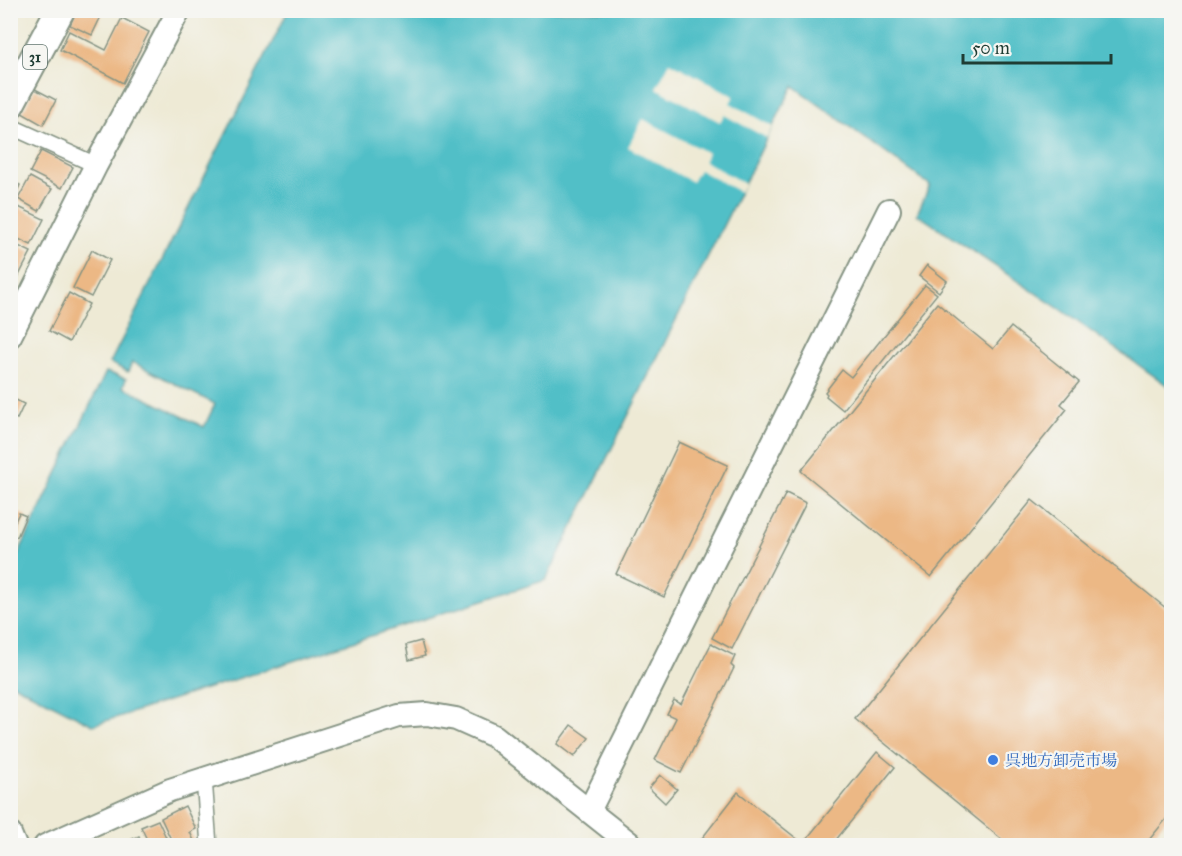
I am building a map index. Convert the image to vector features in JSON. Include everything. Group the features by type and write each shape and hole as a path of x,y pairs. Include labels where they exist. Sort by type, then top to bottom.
{"highway":[{"name":"31","path":"10,104 60,10"}],"street":[{"path":"10,336 96,165 179,10"},
{"path":"10,126 96,165"},
{"path":"589,811 889,210"},
{"path":"45,846 170,789 399,716 427,714 456,719 494,736 633,846"},
{"path":"204,778 209,846"},
{"path":"10,834 15,846"}],"water":[{"path":"288,11 1171,11 1171,388 1061,310 917,214 930,185 793,86 546,580 93,725 11,683 10,571 106,372 126,379 123,387 204,427 215,404 132,362 128,372 110,363"}],"pier":[{"path":"670,62 734,96 730,103 773,127 767,138 724,115 720,122 656,88"},
{"path":"643,119 708,153 704,161 745,184 740,192 699,170 692,182 628,147"}],"building":[{"path":"77,10 104,10 92,35 70,25"},
{"path":"122,18 149,32 123,83 60,50 69,31 106,50"},
{"path":"35,89 56,100 43,125 22,113"},
{"path":"41,151 73,167 62,188 30,172"},
{"path":"30,177 52,189 39,211 18,199"},
{"path":"10,180 20,185 14,198 10,197"},
{"path":"10,203 44,219 31,245 10,235"},
{"path":"10,242 31,252 14,285 10,283"},
{"path":"92,250 110,260 91,297 73,288"},
{"path":"927,265 947,281 939,292 919,276"},
{"path":"925,285 937,294 843,410 826,396 825,392 842,370 851,377"},
{"path":"69,293 89,304 69,342 49,331"},
{"path":"937,303 993,349 1011,327 1079,382 1061,404 1067,409 931,577 801,471"},
{"path":"14,399 24,404 17,419 10,416 10,407"},
{"path":"679,442 728,465 664,597 616,574"},
{"path":"786,493 806,503 732,649 712,638"},
{"path":"1032,500 1172,613 1172,812 1144,846 1010,846 855,719"},
{"path":"19,513 26,516 17,537 10,532"},
{"path":"421,641 425,656 409,660 406,645"},
{"path":"711,644 735,656 731,665 734,668 681,773 655,760 676,718 667,714 674,700 681,704"},
{"path":"571,725 589,738 574,757 557,744"},
{"path":"877,752 895,767 831,846 810,846 805,841"},
{"path":"660,775 677,789 665,803 649,788"},
{"path":"738,792 806,846 696,846"},
{"path":"185,806 196,829 190,832 195,843 192,846 174,846 161,818"},
{"path":"158,820 170,846 150,846 141,827"},
{"path":"139,836 143,846 117,846"}],"place":[{"name":"呉地方卸売市場","path":"993,760"}]}
